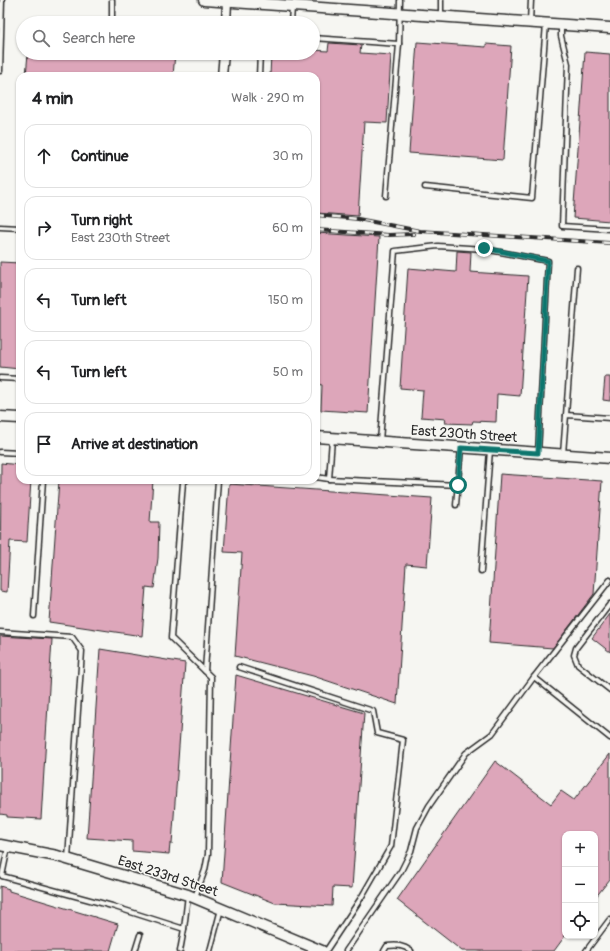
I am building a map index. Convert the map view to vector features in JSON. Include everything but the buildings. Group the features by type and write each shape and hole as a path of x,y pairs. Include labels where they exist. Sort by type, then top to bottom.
{"street":[{"path":"204,0 227,2 267,2 292,6 610,28"},
{"path":"226,16 227,2"},
{"path":"222,72 223,60"},
{"path":"0,417 16,418"},
{"name":"East 230th Street","path":"320,437 610,458"},
{"name":"East 233rd Street","path":"4,846 68,859 191,896 322,951"}],"lane":[{"path":"0,71 2,0"},
{"path":"112,0 112,16"},
{"path":"386,196 399,44 400,0"},
{"path":"441,0 441,16"},
{"path":"530,22 531,0"},
{"path":"291,16 292,6"},
{"path":"425,187 532,198 546,23"},
{"path":"561,24 561,36 568,64 562,226 610,229"},
{"path":"320,38 399,44"},
{"path":"259,72 260,60"},
{"path":"0,227 16,228"},
{"path":"380,442 395,251 438,246 484,248 548,261 538,453"},
{"path":"563,455 577,268"},
{"path":"0,378 16,379"},
{"path":"566,415 610,418"},
{"path":"329,479 332,438"},
{"path":"456,505 461,448"},
{"path":"481,571 490,450"},
{"path":"0,452 16,453"},
{"path":"320,478 458,485"},
{"path":"34,616 43,484"},
{"path":"180,951 191,896 205,870 208,854 211,677 171,638 182,484"},
{"path":"205,671 218,484"},
{"path":"346,951 401,871 411,852 417,828 429,806 466,753 492,734 534,677 610,580"},
{"path":"610,604 576,648 574,655 578,665 610,690"},
{"path":"0,632 72,637 82,650 68,859"},
{"path":"239,667 373,711 377,733 403,740 391,846 361,898 326,951"},
{"path":"534,677 610,738"},
{"path":"4,846 2,876 112,906 184,929"},
{"path":"210,951 221,909"},
{"path":"586,951 610,919"},
{"path":"135,951 140,935"},
{"path":"384,951 387,946 395,945 405,947 411,951"}],"railway":[{"path":"320,215 358,219 420,231 610,243"},
{"path":"320,230 389,235 414,234"}],"route":[{"path":"458,485 461,448 538,453 548,261 484,248"}]}
